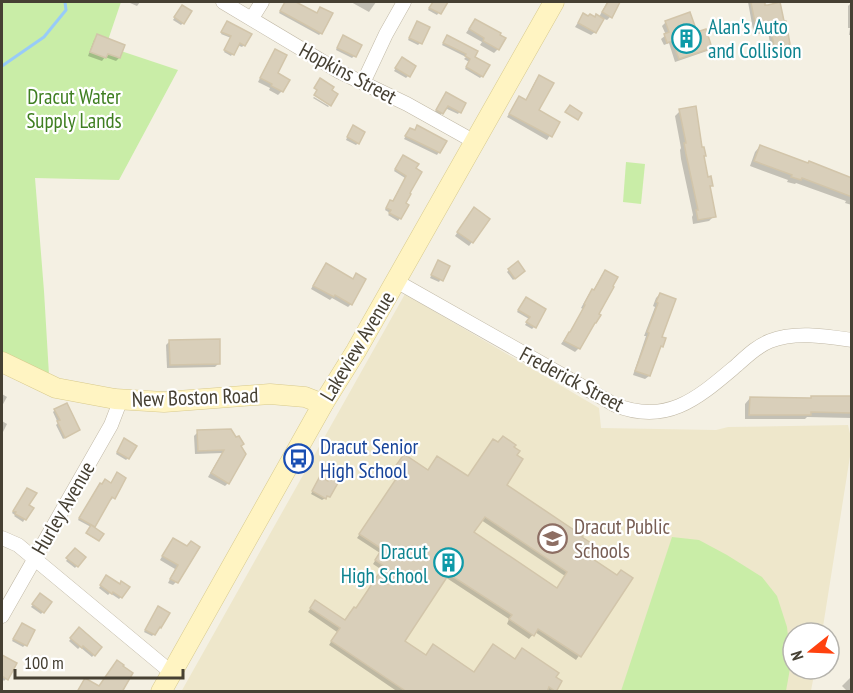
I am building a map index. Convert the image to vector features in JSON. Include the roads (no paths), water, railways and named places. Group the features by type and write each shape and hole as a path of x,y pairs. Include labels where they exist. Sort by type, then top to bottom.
{"main road":[{"name":"Lakeview Avenue","path":"161,692 554,2"},
{"name":"New Boston Road","path":"2,362 56,388 121,399 164,402 270,394 305,397 323,404"}],"street":[{"name":"Hopkins Street","path":"224,2 340,72 407,104 475,142"},
{"path":"252,18 262,2"},
{"path":"363,83 404,2"},
{"name":"Frederick Street","path":"396,281 615,405 634,411 660,411 684,404 705,392 758,347 775,339 803,335 852,340"},
{"name":"Hurley Avenue","path":"2,616 33,558 111,425 121,399"},
{"path":"2,538 18,544 172,673"}],"waterway":[{"path":"2,66 44,37 66,10 65,2"}],"place":[{"name":"Alan's Auto and Collision","path":"687,38"},
{"name":"Dracut Senior High School","path":"299,458"},
{"name":"Dracut Public Schools","path":"553,538"},
{"name":"Dracut High School","path":"449,563"}],"park label":[{"name":"Dracut Water Supply Lands","path":"74,108"}]}
